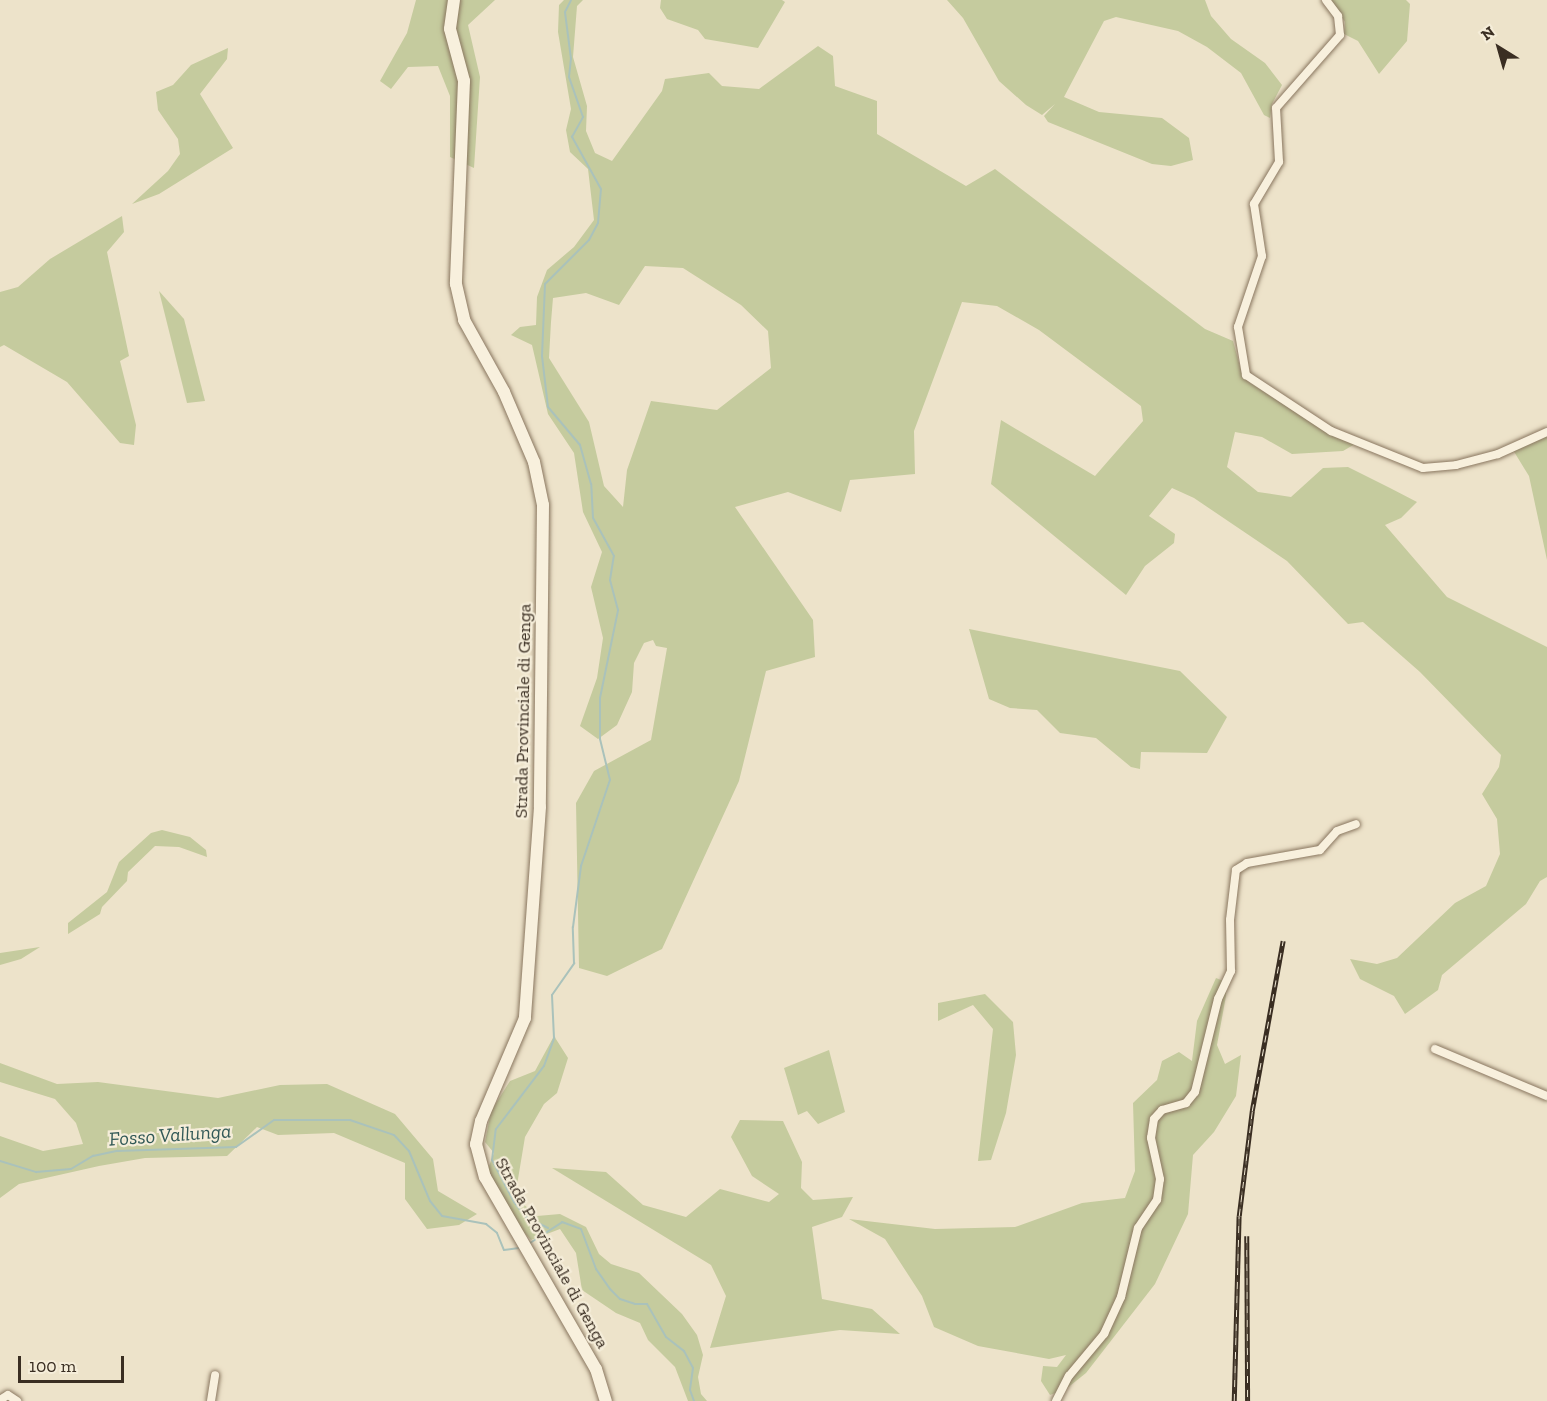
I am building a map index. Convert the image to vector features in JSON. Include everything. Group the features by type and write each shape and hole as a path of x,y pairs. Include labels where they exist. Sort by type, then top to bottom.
{"main road":[{"name":"Strada Provinciale di Genga","path":"454,0 450,29 464,81 456,284 464,320 504,392 534,462 543,505 540,807 525,1018 481,1121 476,1144 485,1177 596,1369 606,1401"}],"street":[{"path":"1326,0 1338,16 1340,35 1276,108 1279,162 1254,204 1262,256 1238,327 1246,375 1331,431 1424,468 1456,465 1498,454 1547,432"},
{"path":"1056,1401 1069,1376 1110,1323 1133,1259 1138,1228 1157,1200 1160,1179 1151,1138 1154,1119 1162,1110 1186,1103 1195,1092 1218,999 1232,971 1230,920 1236,870 1247,863 1320,850 1337,831 1356,824"},
{"path":"1435,1049 1547,1096"},
{"path":"211,1401 215,1375"},
{"path":"0,1400 8,1395 17,1401"}],"green space":[{"path":"416,0 495,0 468,25 480,77 474,168 450,157 450,96 438,66 408,67 391,89 380,81 407,33"},
{"path":"564,0 583,0 577,6 573,57 587,106 586,131 595,153 612,161 662,91 665,79 709,73 722,86 759,89 818,46 833,56 835,86 877,101 877,134 966,186 995,169 1205,329 1233,341 1241,370 1250,383 1329,433 1355,444 1343,451 1292,454 1262,437 1235,432 1227,467 1258,492 1291,497 1323,468 1348,467 1417,502 1401,518 1385,525 1447,597 1547,647 1547,877 1540,881 1526,904 1442,975 1438,990 1405,1014 1394,996 1360,979 1350,959 1377,964 1397,958 1455,903 1486,886 1500,854 1497,819 1482,794 1499,767 1501,755 1420,672 1363,622 1348,624 1287,561 1194,498 1172,488 1149,516 1175,534 1174,543 1145,566 1126,595 991,484 1001,420 1095,476 1143,421 1141,406 1039,330 997,306 962,302 914,431 915,474 850,480 841,512 788,492 735,507 813,620 815,657 766,671 739,781 662,949 607,976 579,968 576,803 594,771 651,740 667,648 656,646 653,640 644,643 634,663 632,692 617,725 598,739 580,726 597,678 603,638 591,587 602,552 583,512 574,453 548,414 532,345 511,335 520,327 536,325 537,297 547,270 574,247 594,220 588,169 570,152 566,130 571,109 558,32 559,5","holes":["645,266 683,268 741,305 768,331 771,368 717,410 651,401 627,470 623,507 604,486 589,422 549,358 553,298 586,293 619,305"]},
{"path":"661,0 782,0 785,2 758,48 705,39 698,30 667,19 660,8"},
{"path":"947,0 1205,0 1211,16 1231,39 1265,63 1282,85 1272,104 1270,118 1264,115 1241,73 1207,47 1178,31 1116,17 1104,21 1064,97 1099,112 1162,118 1189,138 1193,160 1171,166 1152,164 1048,122 1044,116 1055,104 1042,115 1026,105 999,81 963,18"},
{"path":"1330,0 1406,0 1410,4 1407,41 1379,74 1358,41 1344,34 1345,22"},
{"path":"228,48 227,59 200,94 233,148 159,194 132,204 168,171 180,154 178,139 158,110 156,92 173,85 191,65"},
{"path":"122,216 124,232 107,252 129,356 120,361 136,425 134,445 120,443 67,382 4,345 0,347 0,292 18,287 50,259"},
{"path":"159,291 184,319 205,401 187,403"},
{"path":"1547,436 1547,560 1529,476 1513,450"},
{"path":"969,629 1180,671 1227,717 1207,753 1141,752 1140,769 1131,767 1096,738 1060,733 1037,710 1010,708 989,699"},
{"path":"162,830 190,837 206,850 207,857 179,847 155,846 128,872 127,881 102,907 100,914 68,934 68,923 107,892 119,862 151,833"},
{"path":"40,947 21,959 0,965 0,953"},
{"path":"1216,978 1226,982 1226,996 1217,1045 1225,1064 1241,1055 1236,1096 1214,1132 1193,1155 1188,1214 1155,1284 1086,1373 1066,1389 1050,1395 1041,1381 1043,1366 1057,1367 1066,1355 1049,1359 978,1346 934,1327 922,1296 885,1239 849,1219 935,1229 1015,1227 1082,1203 1125,1198 1135,1171 1133,1103 1157,1080 1162,1061 1179,1052 1192,1061 1197,1021"},
{"path":"985,994 1013,1022 1016,1055 1006,1113 991,1160 978,1161 993,1029 973,1005 938,1021 938,1003"},
{"path":"554,1036 568,1058 557,1093 544,1104 525,1137 515,1197 537,1216 560,1214 586,1227 599,1254 611,1264 639,1273 682,1314 697,1335 703,1355 698,1377 701,1394 707,1401 688,1401 675,1367 648,1340 640,1323 616,1313 582,1290 576,1253 560,1229 531,1240 514,1222 486,1174 494,1153 485,1142 491,1111 510,1081 535,1071"},
{"path":"829,1050 845,1112 818,1124 807,1111 798,1115 784,1068"},
{"path":"0,1063 57,1084 98,1082 218,1098 280,1085 327,1084 395,1114 433,1159 438,1191 477,1214 459,1225 427,1229 405,1199 405,1163 334,1133 278,1135 257,1127 227,1156 145,1158 99,1166 19,1184 0,1198 0,1136 43,1151 83,1144 76,1123 55,1099 0,1082"},
{"path":"740,1120 783,1121 802,1162 801,1188 813,1200 853,1197 842,1217 812,1227 822,1299 872,1309 900,1334 840,1330 710,1348 726,1296 711,1265 552,1168 606,1172 643,1205 686,1217 720,1189 769,1202 779,1194 752,1176 731,1137"}],"waterway":[{"path":"548,1228 526,1217 514,1202 492,1160 496,1129 544,1066 554,1038 552,995 574,963 573,927 581,866 610,780 600,739 600,698 618,610 610,580 614,556 593,518 591,484 580,445 548,407 542,356 545,284 589,240 598,223 601,189 572,137 583,117 569,77 571,59 565,12 571,0"},
{"name":"Fosso Vallunga","path":"0,1161 36,1172 71,1169 93,1156 117,1151 236,1147 274,1120 350,1120 394,1135 409,1151 430,1201 442,1216 486,1224 497,1233 504,1250 519,1248"},
{"name":"Fosso Vallunga","path":"530,1243 562,1222 581,1229 596,1269 610,1289 620,1299 635,1304 647,1304 666,1337 684,1351 693,1368 690,1390 694,1401"}],"railway":[{"path":"1234,1401 1239,1216 1252,1111 1283,941"},
{"path":"1247,1236 1248,1401"}]}
